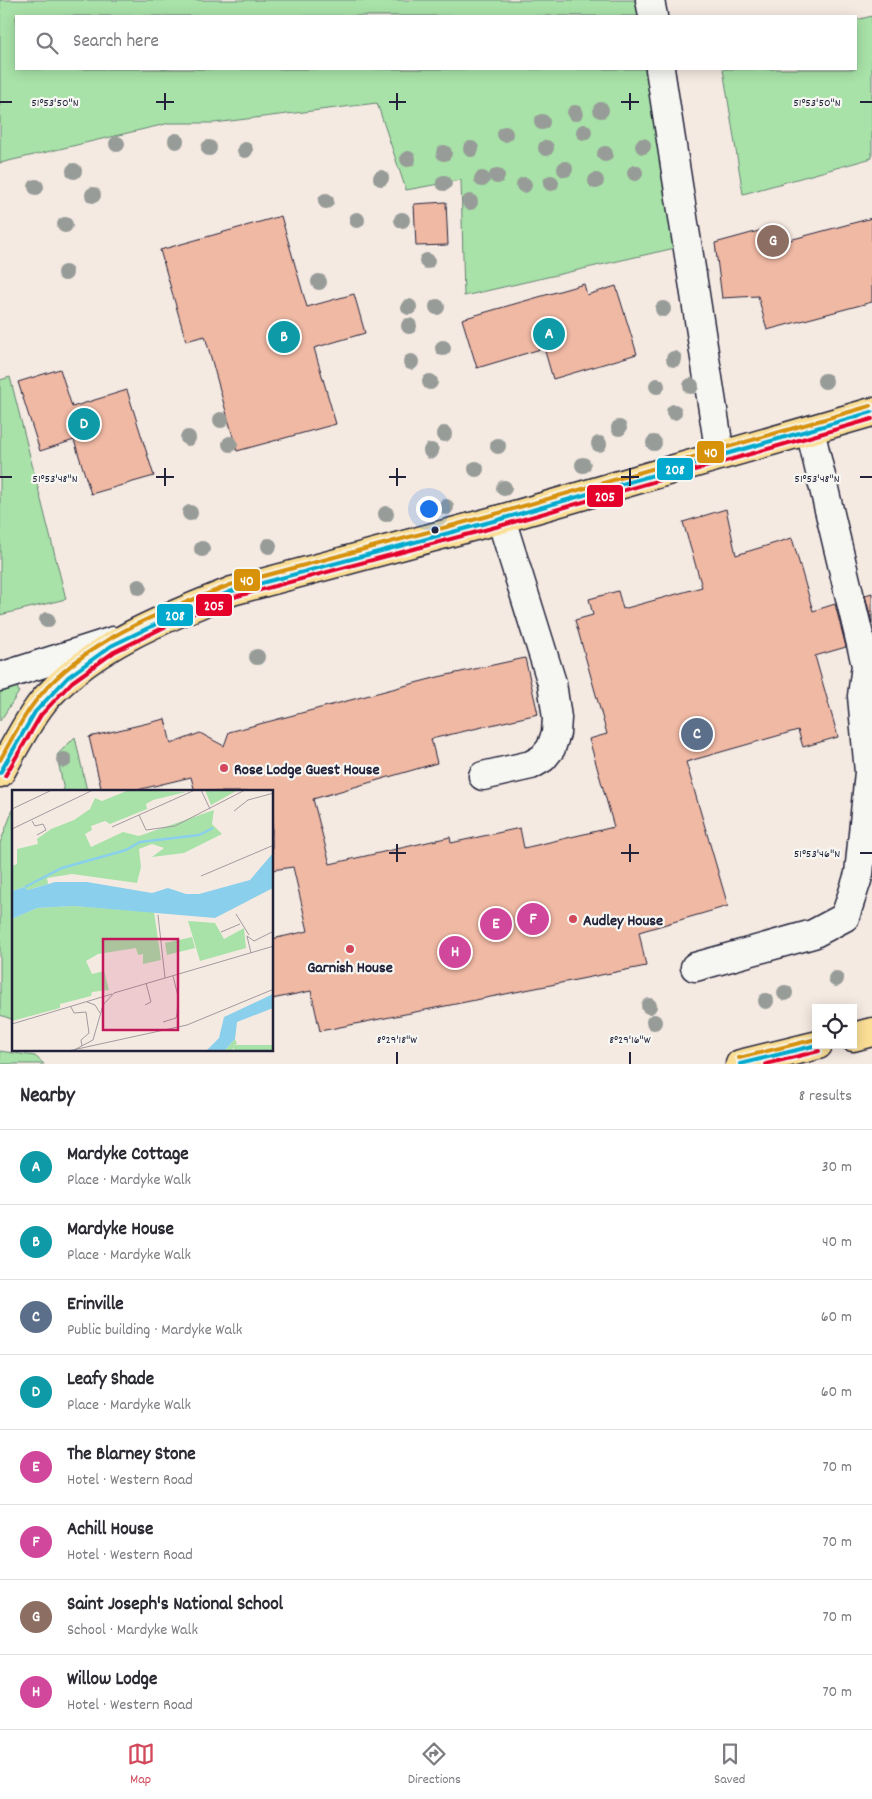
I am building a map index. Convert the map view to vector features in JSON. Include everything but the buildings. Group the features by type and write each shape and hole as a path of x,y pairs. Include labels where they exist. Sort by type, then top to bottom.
{"highway":[{"path":"0,773 47,697 80,666 125,637 232,590 501,519 872,412"},
{"path":"857,1036 872,1032"},
{"path":"740,1064 812,1046"}],"street":[{"path":"650,0 653,15"},
{"path":"660,70 720,455"},
{"path":"695,967 812,934 845,917 858,874 869,772 862,696 866,665 810,430"},
{"path":"483,776 531,765 543,758 551,748 556,733 557,718 552,683 501,519"},
{"path":"0,677 125,637"}],"green space":[{"path":"0,0 638,0 641,15 15,15 15,70 648,70 675,248 464,296 461,180 406,190 377,103 214,123 170,123 0,163"},
{"path":"872,16 872,158 743,194 723,70 857,70 857,20"},
{"path":"10,377 66,599 0,615 0,380"},
{"path":"17,687 19,692 0,721 0,688"},
{"path":"75,737 87,790 64,790 57,755"},
{"path":"12,812 12,1019 0,1015 0,843"},
{"path":"0,1051 35,1056 44,1064 0,1064"}],"transit line":[{"name":"40","path":"0,760 27,713 57,678 78,660 102,644 178,605 230,585 499,513 870,406"},
{"name":"208","path":"0,773 35,712 68,677 111,646 183,611 232,591 501,519 872,412"},
{"name":"205","path":"5,776 41,715 72,682 114,652 185,617 234,597 503,525 872,419"},
{"name":"40","path":"739,1058 812,1040"},
{"name":"208","path":"740,1064 812,1046"},
{"name":"205","path":"766,1064 819,1051"}],"place":[{"name":"Saint Joseph's National School","path":"773,241"},
{"name":"Mardyke Cottage","path":"549,334"},
{"name":"Mardyke House","path":"284,337"},
{"name":"Leafy Shade","path":"84,424"},
{"name":"Erinville","path":"697,734"},
{"name":"Rose Lodge Guest House","path":"224,768"},
{"name":"Achill House","path":"533,919"},
{"name":"Audley House","path":"573,919"},
{"name":"The Blarney Stone","path":"496,924"},
{"name":"Garnish House","path":"350,949"},
{"name":"Willow Lodge","path":"455,952"}]}
